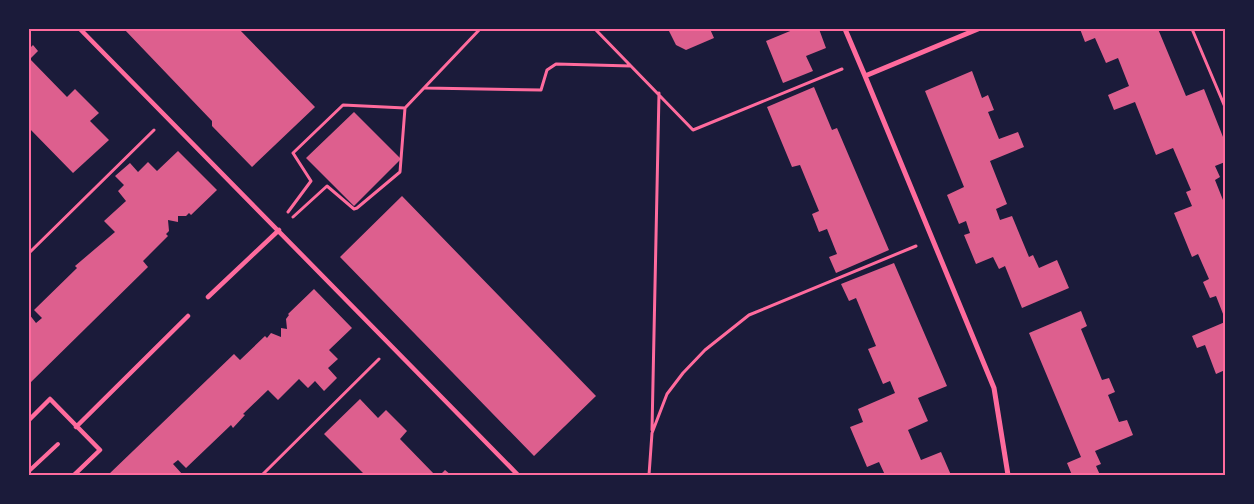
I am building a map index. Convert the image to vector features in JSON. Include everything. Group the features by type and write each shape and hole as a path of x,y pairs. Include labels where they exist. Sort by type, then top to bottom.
{"street":[{"path":"80,29 518,475"},
{"path":"844,29 994,388 1008,475"},
{"path":"864,76 978,29"},
{"path":"208,297 279,230"},
{"path":"76,427 188,316"},
{"path":"29,420 50,399 100,450 74,475"}],"lane":[{"path":"29,471 58,444"}],"path":[{"path":"279,230 327,186 354,209 400,172 405,108 480,29"},
{"path":"595,29 693,130 859,62"},
{"path":"1192,29 1225,107"},
{"path":"424,88 541,90 547,70 556,64 631,66"},
{"path":"649,475 652,433 659,93"},
{"path":"279,230 289,210 311,181 293,153 343,105 405,108"},
{"path":"29,253 167,117"},
{"path":"652,433 667,394 683,373 705,350 749,315 933,240"},
{"path":"262,475 392,347"}],"building":[{"path":"124,29 239,29 315,107 252,167 212,126 212,121"},
{"path":"668,29 710,29 714,38 686,50 676,45"},
{"path":"795,29 819,29 826,48 806,56 813,71 783,83 766,41"},
{"path":"1080,29 1158,29 1186,96 1204,89 1225,142 1225,162 1215,166 1220,177 1215,180 1225,205 1225,319 1216,296 1210,298 1203,282 1209,279 1198,254 1192,257 1174,213 1192,206 1186,192 1191,190 1173,148 1156,155 1135,102 1114,110 1108,95 1129,86 1118,58 1106,63 1095,38 1085,42"},
{"path":"33,45 38,51 30,59 67,97 75,89 99,113 90,121 109,140 73,173 29,128 29,49"},
{"path":"972,71 982,98 988,95 994,110 988,112 999,139 1018,132 1024,147 990,161 1007,204 996,209 1000,220 1012,216 1029,257 1033,255 1039,268 1057,260 1069,288 1022,308 1005,266 999,269 993,257 976,264 964,235 970,233 966,221 959,224 947,195 964,187 925,91"},
{"path":"814,87 832,130 837,128 889,250 836,273 829,257 837,254 827,229 819,232 812,214 819,211 800,165 792,167 767,107"},
{"path":"354,112 401,159 354,206 306,158"},
{"path":"178,151 217,190 191,215 189,213 186,216 178,216 178,222 168,220 169,231 166,234 168,236 143,261 148,267 29,384 29,314 36,323 42,318 34,310 77,268 75,266 115,232 104,221 126,201 118,191 124,185 115,176 130,163 138,172 148,162 157,171"},
{"path":"402,196 596,396 534,456 340,257"},
{"path":"894,263 947,386 918,398 928,421 908,430 921,460 941,452 951,475 885,475 879,462 867,467 850,427 863,422 858,409 895,393 890,381 883,384 868,349 876,346 856,298 849,301 841,284"},
{"path":"314,289 352,328 329,350 338,359 328,368 337,378 324,391 315,381 308,388 299,379 278,400 268,390 243,414 245,415 233,428 231,425 186,468 178,460 173,464 183,475 108,475 234,354 240,360 265,336 267,338 271,333 281,337 281,328 287,329 286,319 288,314"},
{"path":"1081,311 1087,326 1081,329 1102,380 1109,378 1115,392 1108,395 1119,422 1127,420 1133,435 1095,451 1101,464 1096,466 1100,475 1072,475 1067,463 1081,457 1029,333"},
{"path":"1225,322 1225,370 1216,374 1205,345 1197,348 1192,336"},
{"path":"360,399 378,418 386,410 407,431 400,439 435,475 365,475 324,434"},
{"path":"445,470 451,475 440,475"}]}
